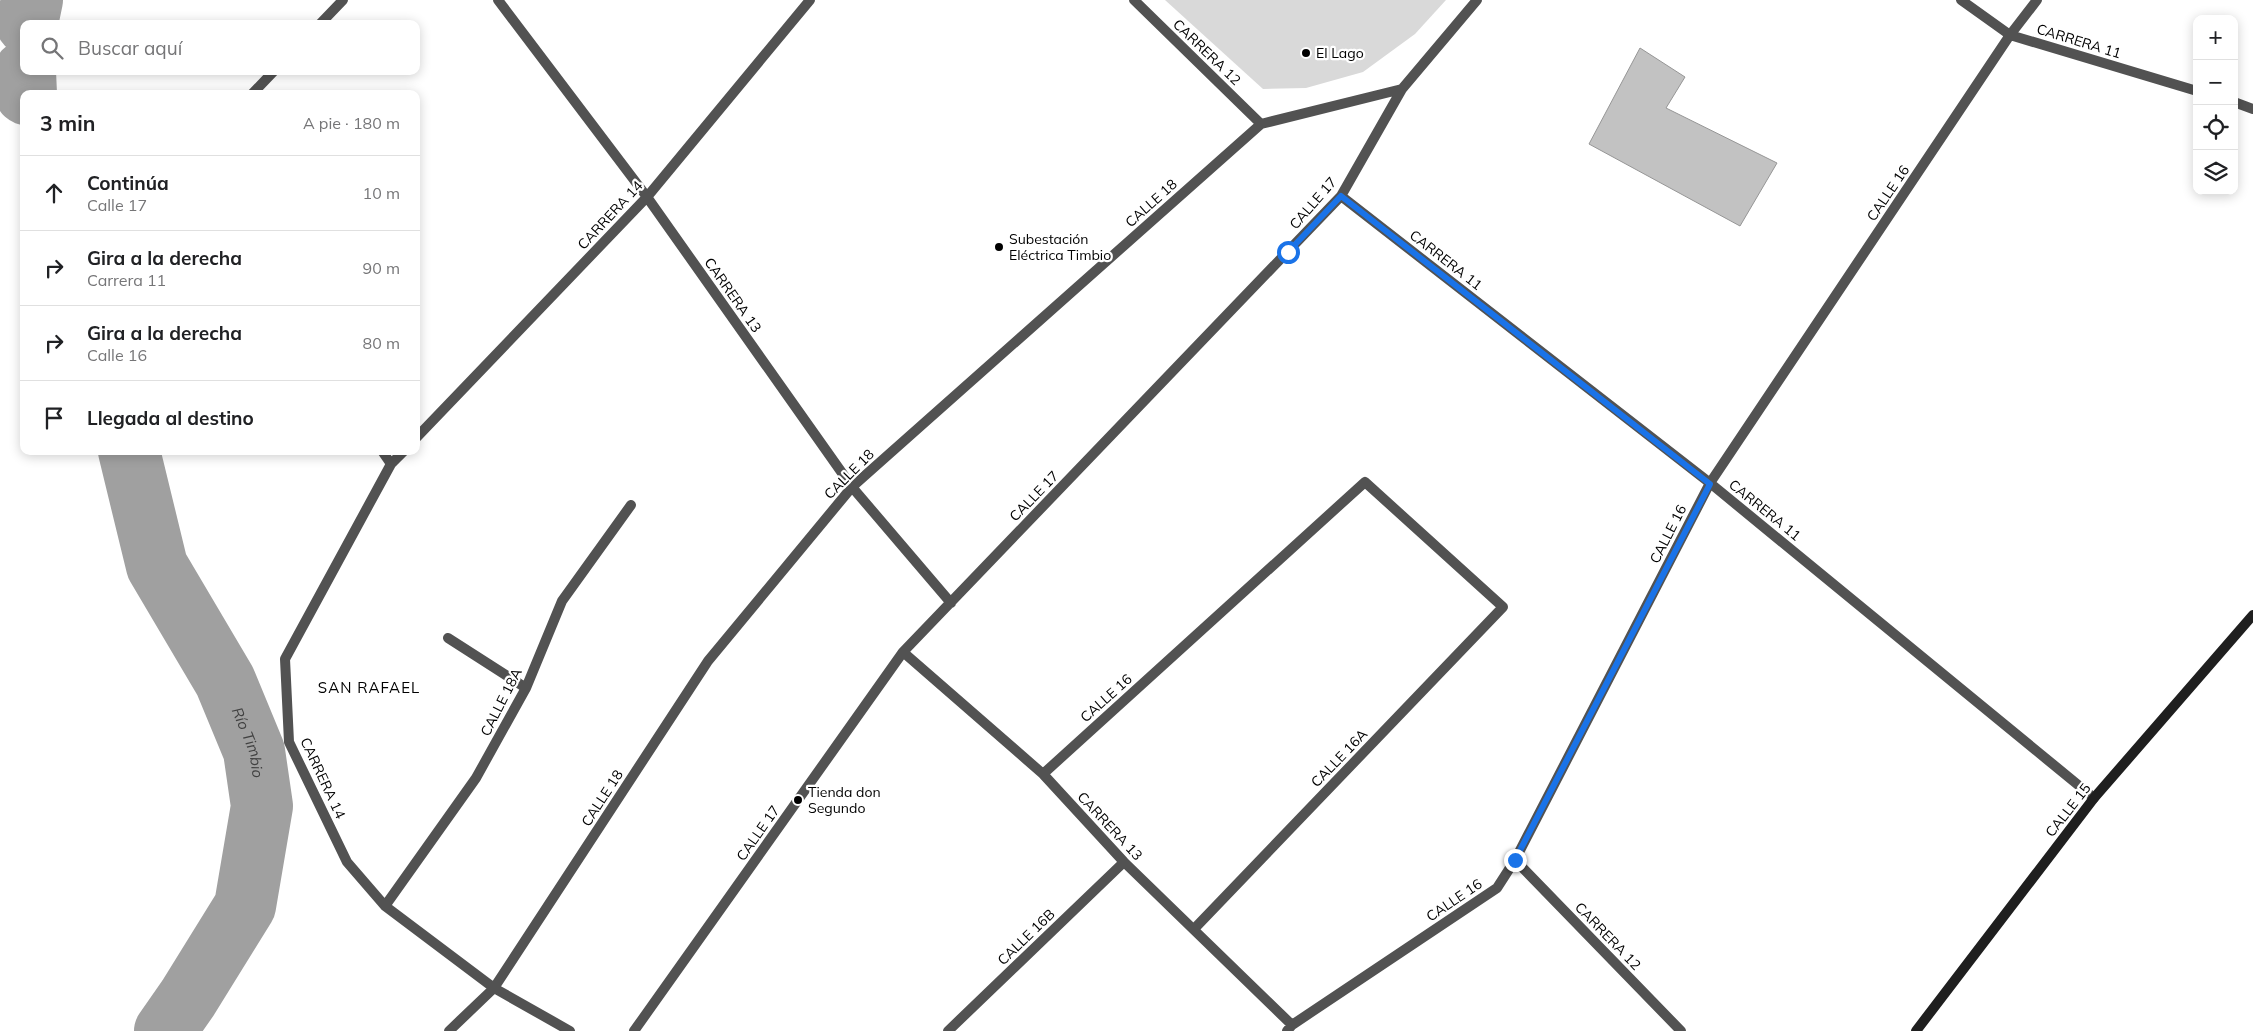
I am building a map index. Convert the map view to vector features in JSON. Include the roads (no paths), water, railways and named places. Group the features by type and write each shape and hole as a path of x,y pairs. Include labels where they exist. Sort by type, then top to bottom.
{"main road":[{"name":"CALLE 15","path":"1916,1031 2094,798 2253,615"}],"street":[{"path":"324,20 343,0"},
{"name":"CARRERA 13","path":"498,0 647,196 852,487 951,603"},
{"name":"CARRERA 14","path":"420,434 647,196 810,0"},
{"name":"CARRERA 12","path":"1134,0 1260,124"},
{"name":"CALLE 17","path":"634,1031 903,652 1341,196 1402,89 1477,0"},
{"name":"CARRERA 11","path":"1961,0 2010,35 2193,90"},
{"name":"CALLE 16","path":"1289,1028 1497,888 1515,860 1710,484 2010,35 2036,0"},
{"path":"256,90 270,75"},
{"name":"CALLE 18","path":"449,1031 494,988 708,661 852,487 1260,124 1402,89"},
{"path":"2238,103 2252,106"},
{"name":"CARRERA 11","path":"1341,196 1710,484 2094,798"},
{"path":"385,455 391,464"},
{"name":"CARRERA 14","path":"400,455 391,464 286,659 289,742 347,862 385,906 494,988 570,1031"},
{"name":"CALLE 16","path":"1043,774 1365,482"},
{"name":"CALLE 16A","path":"1194,929 1503,607 1365,482"},
{"name":"CALLE 18A","path":"385,906 476,778 526,688 562,601 630,505"},
{"path":"448,638 526,688"},
{"name":"CARRERA 13","path":"903,652 1043,774 1124,862 1194,929 1289,1028"},
{"name":"CARRERA 12","path":"1515,860 1681,1031"},
{"name":"CALLE 16B","path":"948,1031 1124,862"}],"waterway":[{"name":"Río Timbio","path":"28,20 32,0"},
{"name":"Río Timbio","path":"25,75 26,90"},
{"name":"Río Timbio","path":"130,455 157,566 225,681 254,751 262,806 245,906 188,998 165,1031"}],"place":[{"name":"El Lago","path":"1306,53"},
{"name":"Subestación Eléctrica Timbio","path":"999,247"},
{"name":"Tienda don Segundo","path":"798,800"}],"district":[{"name":"SAN RAFAEL","path":"369,688"}]}
